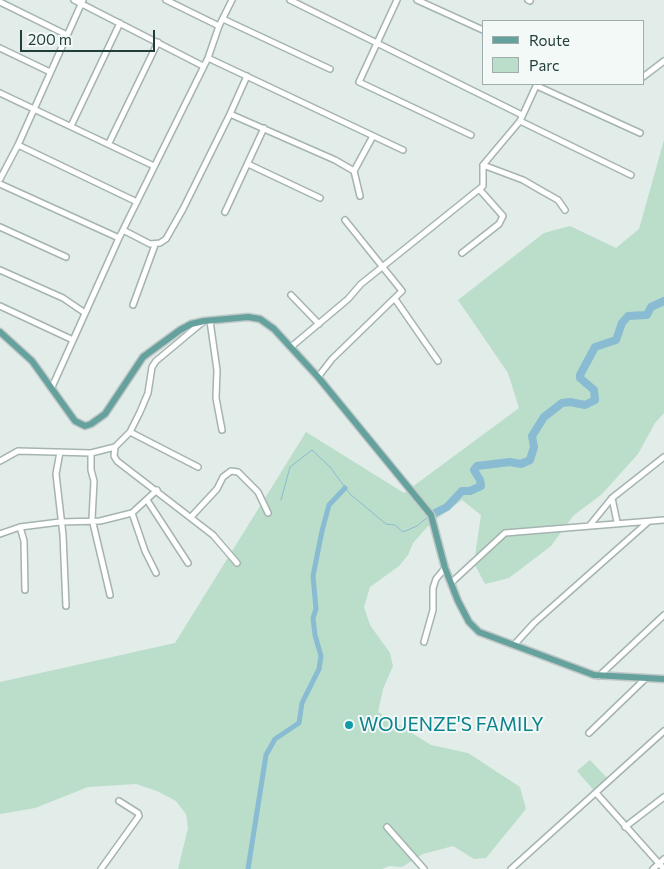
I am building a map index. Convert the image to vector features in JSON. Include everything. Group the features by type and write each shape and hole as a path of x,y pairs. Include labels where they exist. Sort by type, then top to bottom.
{"main road":[{"path":"0,332 32,361 74,421 85,426 105,414 143,356 180,330 191,324 207,321 248,317 260,319 318,377 431,515 445,568 469,622 487,636 571,668 599,676 664,679"}],"street":[{"path":"74,0 82,2 203,66"},
{"path":"166,0 219,26"},
{"path":"52,388 119,238 208,58 219,26 232,0"},
{"path":"290,0 522,115"},
{"path":"397,0 359,80 360,83 472,135"},
{"path":"417,0 482,30"},
{"path":"0,2 67,35"},
{"path":"0,179 18,145 82,2"},
{"path":"222,19 330,69"},
{"path":"71,126 120,23"},
{"path":"109,143 158,42"},
{"path":"0,48 50,72"},
{"path":"208,58 403,150"},
{"path":"644,76 663,62"},
{"path":"133,305 156,245 160,244 171,233 247,76"},
{"path":"291,348 383,266 480,190 483,186 483,166 520,122 537,85 640,132"},
{"path":"0,93 109,143 154,166"},
{"path":"230,114 335,160 354,171"},
{"path":"520,122 630,175"},
{"path":"225,212 264,128"},
{"path":"360,196 354,171 373,136"},
{"path":"18,145 137,202"},
{"path":"248,164 320,198"},
{"path":"483,166 523,180 558,200 565,210"},
{"path":"0,184 119,238"},
{"path":"462,253 499,224 503,216 480,190"},
{"path":"318,377 346,344 401,293 402,288 345,220"},
{"path":"0,227 66,257"},
{"path":"123,230 156,245"},
{"path":"0,270 63,298 85,313"},
{"path":"291,295 319,324"},
{"path":"395,299 438,361"},
{"path":"0,306 73,340"},
{"path":"0,461 18,451 91,453 115,447 130,432 148,393 152,366 162,354 207,321 217,370 216,398 222,430"},
{"path":"130,432 198,467"},
{"path":"115,447 114,456 117,461 213,535 237,563"},
{"path":"60,452 56,474 63,535 66,606"},
{"path":"91,453 91,470 94,481 92,519 110,594"},
{"path":"590,525 612,498 664,457"},
{"path":"191,517 217,489 223,477 232,472 238,472 258,492 268,513"},
{"path":"0,534 20,527 92,519 100,521 132,513 156,490"},
{"path":"612,498 617,522"},
{"path":"147,500 188,563"},
{"path":"132,513 145,551 156,573"},
{"path":"452,582 505,533 617,522 664,520"},
{"path":"514,645 534,622 649,522"},
{"path":"20,527 24,541 25,590"},
{"path":"424,642 433,610 436,579 445,568"},
{"path":"599,676 664,615"},
{"path":"589,733 646,677"},
{"path":"511,869 597,794 664,731"},
{"path":"597,794 625,827 662,861 664,869"},
{"path":"625,827 664,796"},
{"path":"101,869 139,816 138,813 119,801"},
{"path":"387,827 424,869"},
{"path":"653,869 662,861"}],"green space":[{"path":"664,140 664,413 655,423 638,454 602,494 573,516 551,546 509,578 485,584 474,563 481,515 462,500 430,524 413,543 408,555 399,566 370,587 364,607 370,625 390,653 393,666 383,689 378,712 431,745 468,753 520,787 526,809 486,858 474,859 453,846 423,854 402,867 389,866 382,869 178,869 188,828 186,814 176,801 157,791 136,784 88,787 35,808 0,814 0,682 175,643 306,432 404,493 519,408 508,373 458,300 544,233 570,226 616,248 639,229"},
{"path":"590,760 610,781 597,794 577,771"}],"waterway":[{"path":"431,515 447,507 462,491 470,491 481,486 474,470 477,466 510,462 521,464 530,460 534,447 532,436 544,417 562,403 570,402 585,405 595,400 594,390 580,378 595,347 616,340 622,323 628,316 647,315 651,307 664,301"},
{"path":"281,500 290,467 312,450 330,467 350,494 386,524 395,525 403,532 417,526 429,516"},
{"path":"248,869 266,755 275,739 299,723 302,703 319,669 321,656 315,635 313,618 316,609 313,576 329,505 345,488"}],"place":[{"name":"WOUENZE'S FAMILY","path":"349,725"}]}
